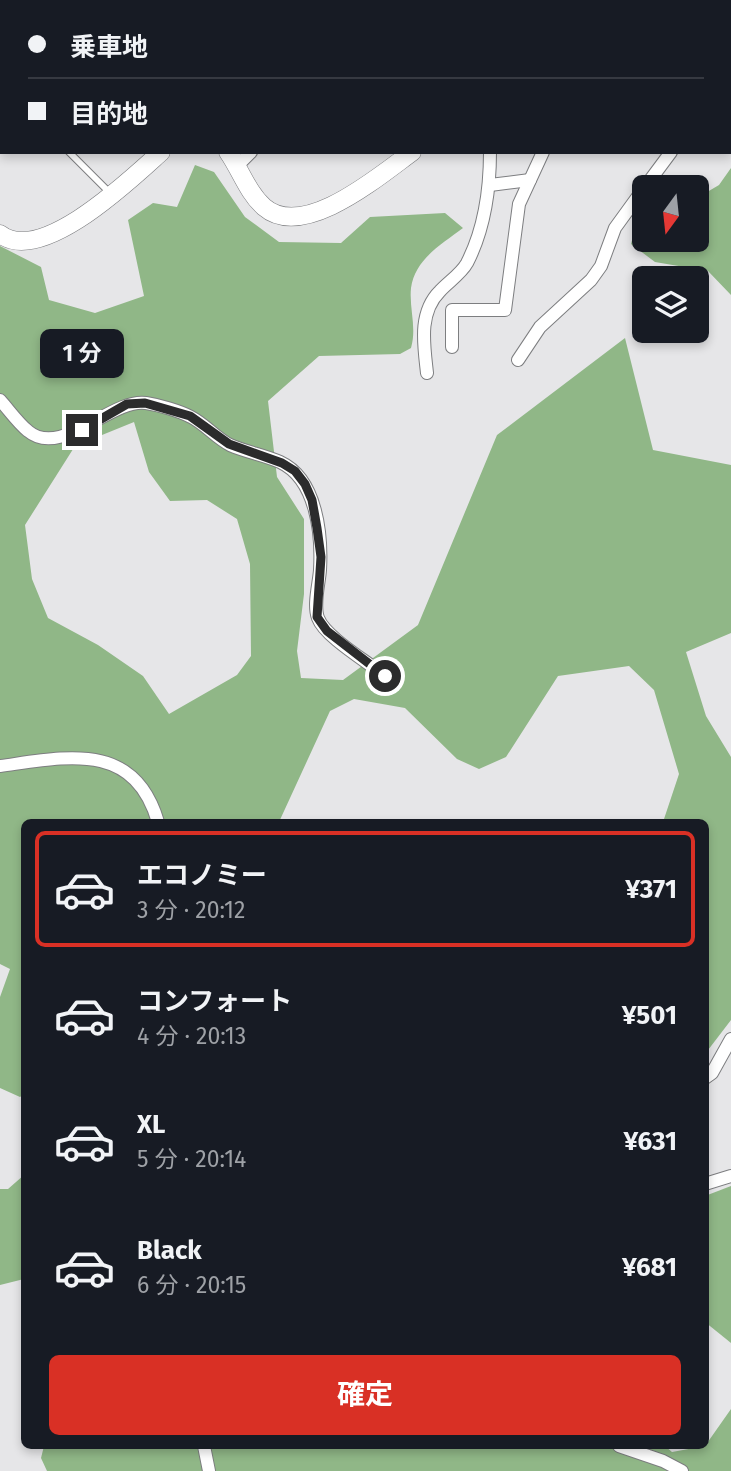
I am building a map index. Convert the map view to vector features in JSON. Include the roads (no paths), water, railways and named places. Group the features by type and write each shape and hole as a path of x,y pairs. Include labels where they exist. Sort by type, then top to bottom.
{"main road":[{"path":"0,234 9,241 24,242 51,234 113,195 159,154"},
{"path":"233,159 256,199 266,209 292,218 320,211 370,183 409,154"}],"street":[{"path":"427,373 424,343 426,311 437,294 466,266 479,230 490,185 490,154"},
{"path":"452,347 452,310 505,310 519,204 542,154"},
{"path":"654,175 670,154"},
{"path":"490,185 530,180"},
{"path":"518,360 540,327 591,280 601,266 615,228 632,205"},
{"path":"0,400 29,432 38,437 59,436 82,430 127,404 145,403 190,416 229,444 282,463 295,471 312,500 317,528 321,557 317,617 327,631 385,676"},
{"path":"0,766 70,756 88,757 118,766 143,790 157,819"},
{"path":"709,1072 731,1039"},
{"path":"709,1183 731,1176"},
{"path":"205,1449 209,1471"},
{"path":"627,1449 663,1461 681,1471"}],"lane":[{"path":"71,154 113,195"}]}
